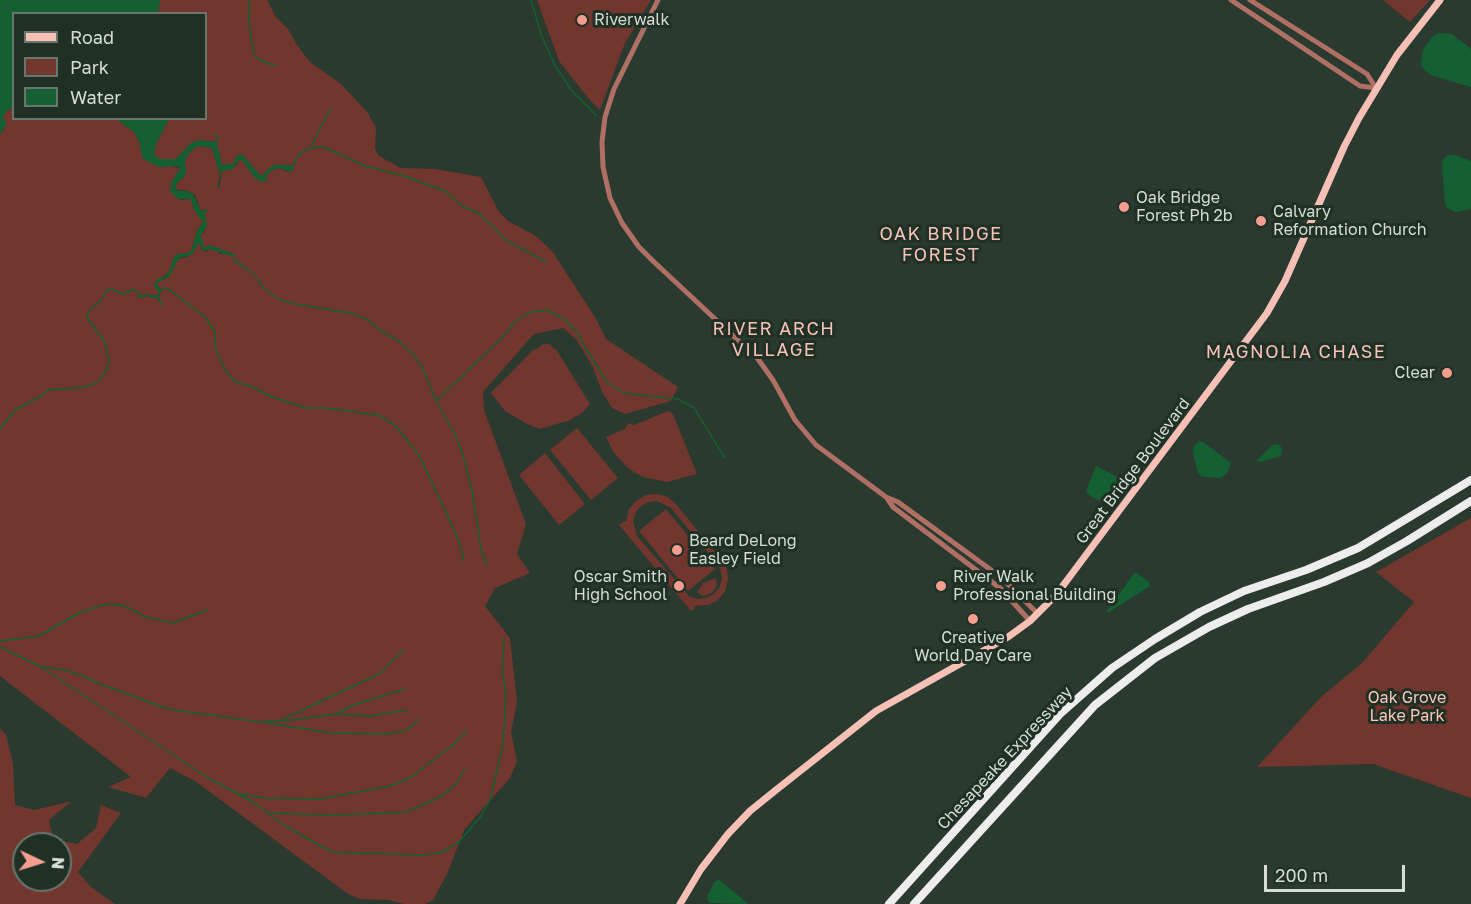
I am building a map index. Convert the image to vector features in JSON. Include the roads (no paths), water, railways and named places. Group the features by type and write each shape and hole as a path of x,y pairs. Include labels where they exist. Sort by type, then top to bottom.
{"highway":[{"name":"Chesapeake Expressway","path":"889,904 1060,714 1112,668 1200,612 1244,591 1306,570 1358,548 1471,480"},
{"name":"Chesapeake Expressway","path":"914,904 1095,705 1155,658 1209,627 1248,609 1324,582 1368,563 1407,542 1471,501"}],"main road":[{"name":"Great Bridge Boulevard","path":"680,904 701,869 728,834 750,811 876,711 993,646 1030,621 1075,571 1267,314 1285,281 1348,140 1376,88 1402,47 1440,0"}],"street":[{"path":"658,0 614,89 605,117 602,137 603,167 614,207 629,235 758,359 773,380 795,420 808,437 825,453 886,497 898,502 1002,578 1038,614"},
{"path":"1231,0 1360,86 1376,88"},
{"path":"1251,0 1367,74 1376,88"},
{"path":"886,497 893,507 1000,588 1030,621"}],"water":[{"path":"0,0 160,0 158,12 12,12 12,108 5,113 3,119 7,124 0,134"},
{"path":"1439,33 1452,34 1471,49 1471,87 1430,75 1423,68 1421,64 1423,50 1433,36"},
{"path":"117,120 168,120 156,144 154,154 160,159 176,159 191,143 199,140 216,142 218,139 215,133 219,138 217,145 222,165 233,164 236,156 242,154 261,176 273,165 292,165 294,167 291,172 280,168 272,170 266,176 267,181 262,182 255,178 242,160 239,160 233,169 222,171 218,184 219,189 217,188 220,174 212,148 198,146 189,153 185,160 186,175 176,184 175,189 193,194 201,211 209,209 205,213 207,226 200,237 204,248 210,245 236,255 231,256 210,249 203,251 198,243 192,255 179,258 169,277 157,283 161,290 159,298 162,302 161,309 157,299 137,296 146,294 157,296 159,292 154,287 156,280 169,272 174,257 191,251 197,231 203,222 194,210 191,199 178,199 170,191 171,183 180,168 178,166 159,167 143,159 139,141 134,132"},
{"path":"1448,155 1471,161 1471,209 1456,212 1446,207 1442,166 1443,160"},
{"path":"1199,441 1231,463 1227,473 1221,478 1202,477 1198,473 1193,453 1194,446"},
{"path":"1274,444 1282,448 1281,456 1256,461"},
{"path":"1096,466 1118,477 1118,481 1103,500 1099,501 1086,491"},
{"path":"1135,572 1149,582 1150,586 1106,612"},
{"path":"718,880 748,904 710,903 707,899 708,895 715,881"}],"waterway":[{"path":"249,0 249,22 254,55 275,66"},
{"path":"531,0 542,37 556,67 572,91 596,115"},
{"path":"293,167 298,155 310,148 330,109"},
{"path":"312,148 324,147 365,166 401,175 445,191 462,206 480,214 506,240 546,262"},
{"path":"234,257 235,261 260,281 260,285 278,299 350,313 367,319 411,352 422,367 436,401 455,434 462,452 472,490 481,549 487,566"},
{"path":"162,289 167,288 204,316 215,331 216,350 224,368 235,382 306,408 325,408 379,415 395,425 419,455 459,540 464,561"},
{"path":"0,429 15,410 48,390 85,387 101,378 107,370 109,360 105,342 87,317 88,312 102,299 106,291 111,289 123,294 132,290 140,295"},
{"path":"436,401 503,337 515,322 530,312 547,310 564,319 577,332 607,382 623,393 678,399 694,408 725,458"},
{"path":"0,641 39,636 79,613 105,604 123,605 146,617 173,623 207,610"},
{"path":"0,647 41,667 205,776 253,802 284,825 333,852 424,855 442,852 458,843 481,816 490,800 503,745 506,691 502,674 504,638"},
{"path":"44,667 83,676 168,709 260,722 279,721 379,674 404,650"},
{"path":"338,713 353,705 405,689"},
{"path":"283,721 336,714 370,716 407,710"},
{"path":"266,723 332,733 388,734 406,731 419,719"},
{"path":"239,794 266,798 321,799 394,785 410,778 467,731"},
{"path":"270,813 334,815 407,812 442,796 456,784 465,768"}],"place":[{"name":"Riverwalk","path":"582,20"},
{"name":"Oak Bridge Forest Ph 2b","path":"1124,207"},
{"name":"Calvary Reformation Church","path":"1261,221"},
{"name":"Clear","path":"1447,373"},
{"name":"Beard DeLong Easley Field","path":"677,550"},
{"name":"Oscar Smith High School","path":"679,586"},
{"name":"River Walk Professional Building","path":"941,586"},
{"name":"Creative World Day Care","path":"973,619"}],"district":[{"name":"OAK BRIDGE FOREST","path":"941,244"},
{"name":"RIVER ARCH VILLAGE","path":"774,339"},
{"name":"MAGNOLIA CHASE","path":"1296,352"}],"park label":[{"name":"Oak Grove Lake Park","path":"1407,707"}]}
